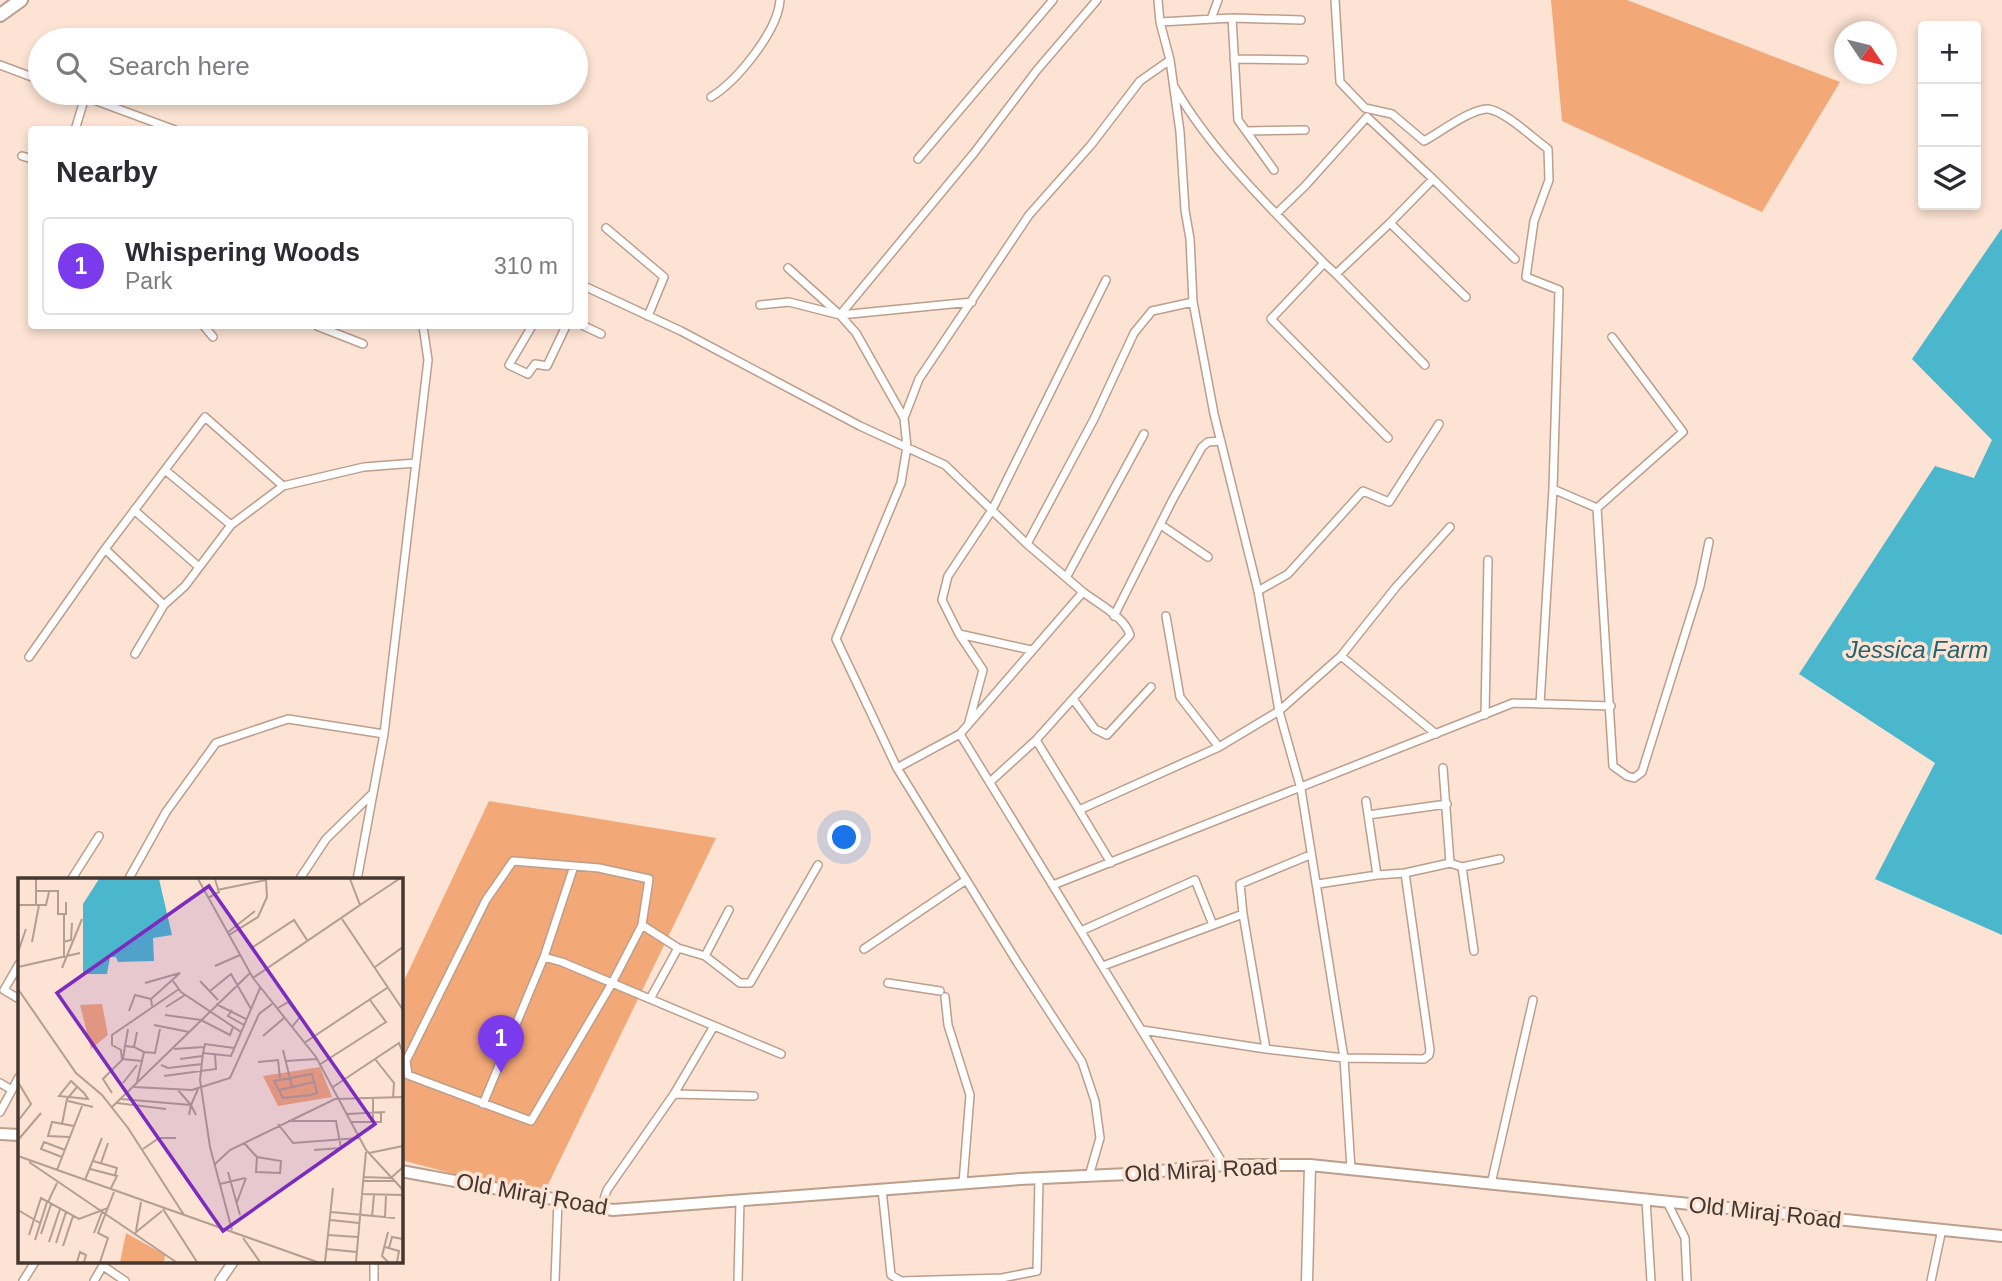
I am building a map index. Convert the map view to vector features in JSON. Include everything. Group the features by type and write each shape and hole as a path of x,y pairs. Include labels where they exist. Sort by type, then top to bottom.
{"highway":[{"path":"0,15 21,0"}],"main road":[{"path":"0,1134 18,1135"},
{"name":"Old Miraj Road","path":"402,1171 613,1210 1224,1165 1310,1165 2002,1237"},
{"path":"1307,1281 1310,1165"}],"street":[{"path":"711,97 722,90 770,35 780,0"},
{"path":"918,159 1053,0"},
{"path":"840,315 974,153 1037,70 1097,0"},
{"path":"1158,0 1180,132 1193,302 1221,441 1258,592 1279,711 1301,789 1310,855 1318,884 1344,1058 1350,1169"},
{"path":"1211,19 1218,0"},
{"path":"1335,0 1340,82 1365,108 1392,114 1424,141 1471,114 1488,109 1505,117 1548,149 1549,180 1534,221 1526,277 1559,290 1553,489 1540,704"},
{"path":"1160,22 1232,18 1301,20"},
{"path":"1232,18 1238,120 1274,170"},
{"path":"1089,1176 1100,1138 1096,1101 1082,1062 897,768 836,639 901,483 906,447 904,418 919,379 1029,215 1091,145 1140,81 1170,60"},
{"path":"1234,60 1304,60"},
{"path":"0,65 28,76"},
{"path":"1173,85 1192,118 1276,214 1425,365"},
{"path":"76,126 83,105"},
{"path":"107,105 164,126"},
{"path":"1276,214 1367,117 1515,259"},
{"path":"1246,131 1306,130"},
{"path":"22,156 28,158"},
{"path":"1336,274 1433,179"},
{"path":"1391,223 1466,297"},
{"path":"606,228 664,277 648,316"},
{"path":"1324,263 1271,319 1388,438"},
{"path":"788,268 856,333 904,418"},
{"path":"967,726 983,670 959,634 943,600 948,576 992,510 1106,280"},
{"path":"588,288 860,426 945,465 1027,544 1128,630 1130,635 1036,740 990,782"},
{"path":"760,305 789,302 840,315 972,302"},
{"path":"1027,544 1083,441 1134,333 1152,312 1193,302"},
{"path":"588,328 601,334"},
{"path":"206,329 213,337 216,329"},
{"path":"325,329 363,344"},
{"path":"357,878 384,734 428,360 424,329"},
{"path":"530,329 509,365 528,374 535,364 547,366 565,329"},
{"path":"1597,508 1683,432 1612,337"},
{"path":"29,657 105,549 205,418 284,486"},
{"path":"1258,592 1288,574 1363,491 1389,502 1439,424"},
{"path":"1066,576 1144,435"},
{"path":"1114,616 1202,447 1208,442 1221,441"},
{"path":"135,654 164,606 185,586 231,524 284,486 364,467 416,463"},
{"path":"165,470 231,524"},
{"path":"1553,489 1597,508"},
{"path":"1597,508 1613,766 1627,776 1634,778 1642,772 1700,586 1710,542"},
{"path":"134,510 199,567"},
{"path":"1161,525 1208,557"},
{"path":"1079,810 1219,747 1279,711 1341,656 1396,587 1450,527"},
{"path":"105,549 164,606"},
{"path":"1485,715 1488,560"},
{"path":"897,768 960,734 1083,592"},
{"path":"1166,616 1180,696 1219,747"},
{"path":"959,634 1031,650"},
{"path":"1341,656 1436,734"},
{"path":"1073,699 1095,729 1107,735 1151,687"},
{"path":"1053,885 1513,703 1611,706"},
{"path":"129,878 166,812 216,743 288,719 384,734"},
{"path":"960,734 1224,1165"},
{"path":"1036,740 1111,863"},
{"path":"1443,768 1450,863"},
{"path":"300,878 326,839 373,792"},
{"path":"1366,801 1377,875"},
{"path":"1368,815 1447,804"},
{"path":"72,878 99,836"},
{"path":"1266,1049 1240,884 1310,855"},
{"path":"1318,884 1405,873 1450,863 1462,867 1500,859"},
{"path":"513,861 574,866 599,868 649,879 642,925 611,985 531,1121 408,1075 406,1061 486,900 513,861"},
{"path":"642,925 678,948 705,956 740,983 750,983 818,865"},
{"path":"483,1104 544,957 574,866"},
{"path":"1462,867 1474,951"},
{"path":"1142,1030 1344,1058 1424,1059 1429,1055 1405,873"},
{"path":"864,949 966,880"},
{"path":"1081,930 1195,880 1213,925"},
{"path":"705,956 729,910"},
{"path":"1103,966 1243,914"},
{"path":"650,999 678,948"},
{"path":"544,957 562,962 781,1055"},
{"path":"18,966 4,990 18,998"},
{"path":"888,984 942,994 948,1026 970,1095 963,1183"},
{"path":"1492,1184 1533,1000"},
{"path":"601,1208 607,1190 674,1094 714,1026"},
{"path":"0,1112 18,1079"},
{"path":"0,1083 12,1090"},
{"path":"674,1094 754,1096"},
{"path":"882,1189 891,1275 901,1281 1002,1278 1037,1271 1039,1178"},
{"path":"555,1281 558,1200"},
{"path":"738,1281 740,1200"},
{"path":"1646,1200 1651,1281"},
{"path":"1667,1202 1685,1238 1687,1281"},
{"path":"1931,1281 1942,1229"},
{"path":"24,1281 34,1264"},
{"path":"94,1281 105,1264 125,1281"},
{"path":"220,1281 232,1264"}],"shaded area":[{"path":"1551,0 1627,0 1834,80 1834,84 1839,84 1762,212 1562,121"},
{"path":"489,801 716,838 542,1197 402,1160 402,985"}],"water":[{"name":"Jessica Farm","path":"2002,228 2002,935 1875,879 1935,763 1799,674 1935,466 1974,478 1992,440 1912,359"}],"place":[{"name":"Whispering Woods","path":"501,1073"}]}
